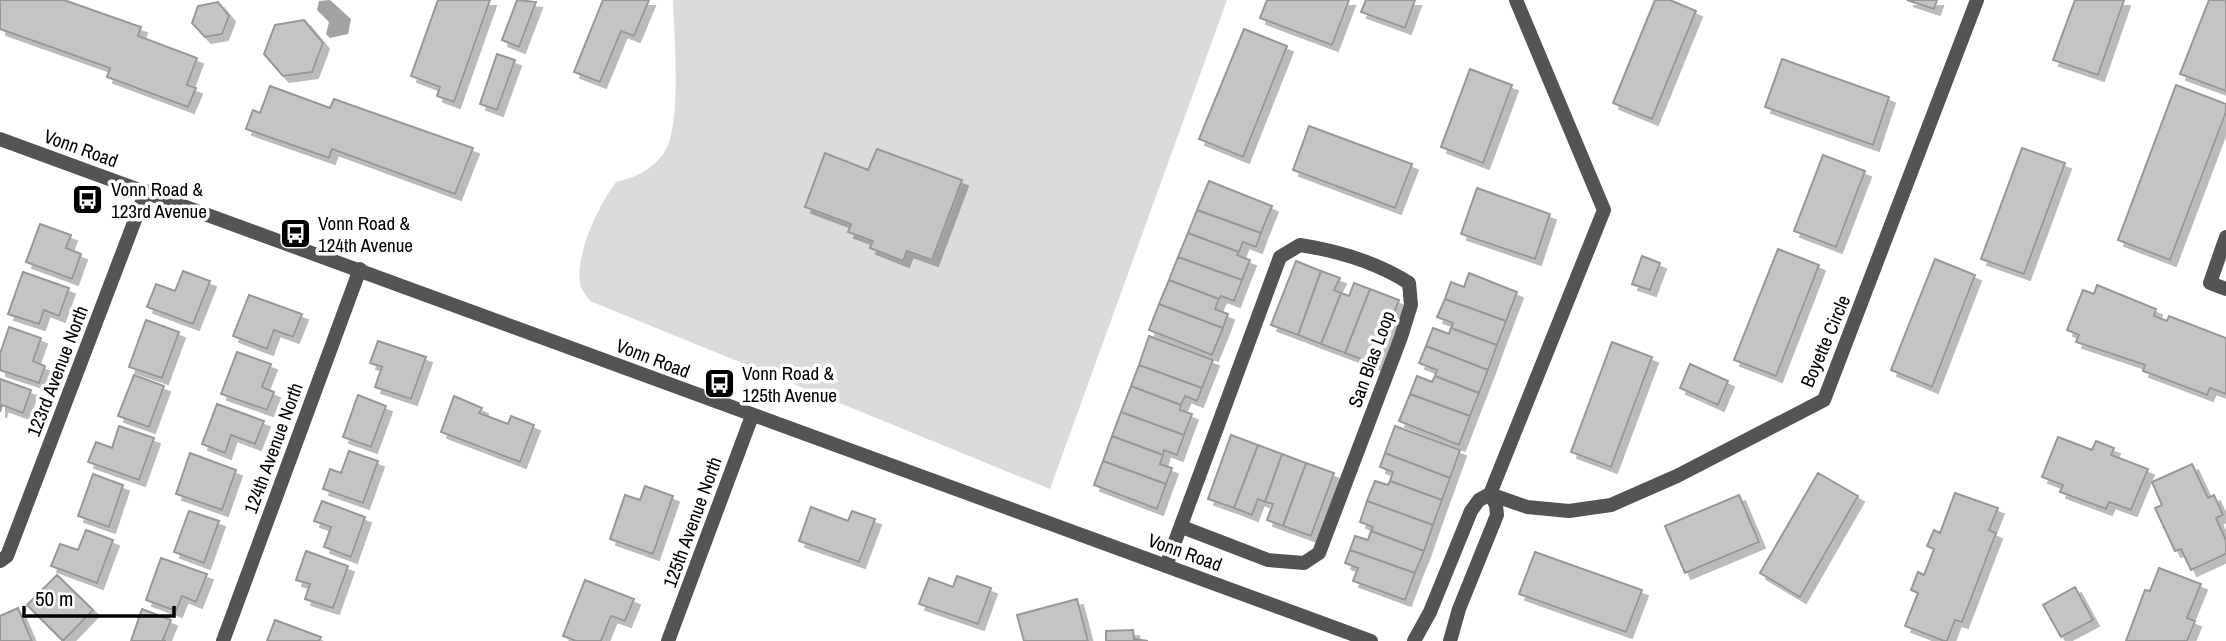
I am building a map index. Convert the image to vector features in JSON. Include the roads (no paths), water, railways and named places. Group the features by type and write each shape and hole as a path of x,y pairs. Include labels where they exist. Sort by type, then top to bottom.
{"street":[{"path":"1414,641 1430,612 1471,511 1479,500 1490,494 1604,210 1516,0"},
{"name":"Boyette Circle","path":"1490,494 1527,507 1569,511 1611,505 1677,477 1824,400 1978,0"},
{"name":"Vonn Road","path":"0,139 1371,641"},
{"name":"123rd Avenue North","path":"0,561 7,556 146,191"},
{"path":"2226,237 2210,284 2226,289"},
{"name":"San Blas Loop","path":"1166,566 1280,257 1300,245 1334,250 1392,272 1409,283 1411,305 1401,337 1319,553 1304,564 1268,559 1182,527"},
{"name":"124th Avenue North","path":"223,641 360,269"},
{"name":"125th Avenue North","path":"668,641 752,416"},
{"path":"1450,641 1459,609 1497,515 1496,505 1490,494"}],"place":[{"name":"Vonn Road & 123rd Avenue","path":"88,200"},
{"name":"Vonn Road & 124th Avenue","path":"295,234"},
{"name":"Vonn Road & 125th Avenue","path":"719,384"}]}
